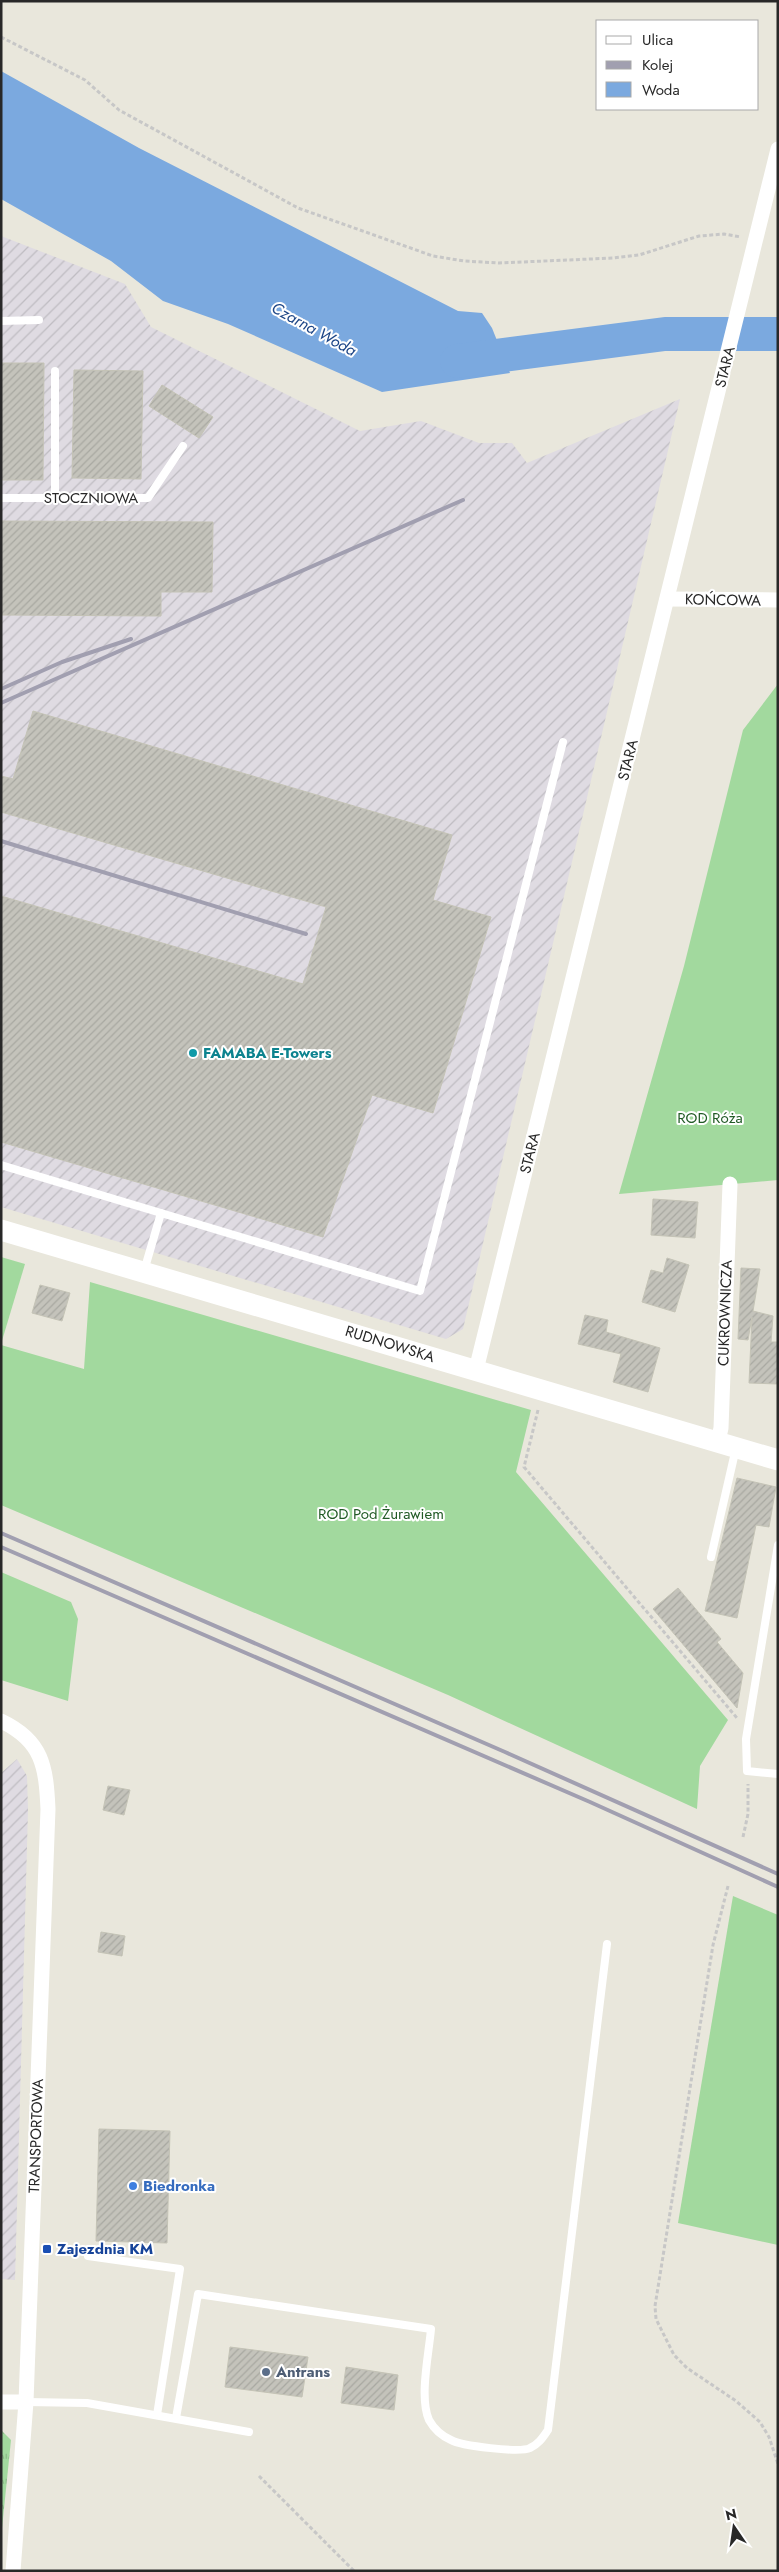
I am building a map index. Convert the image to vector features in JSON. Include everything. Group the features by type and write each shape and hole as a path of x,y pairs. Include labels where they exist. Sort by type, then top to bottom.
{"main road":[{"name":"RUDNOWSKA","path":"1,1230 778,1460"}],"street":[{"name":"STARA","path":"476,1370 778,149"},
{"name":"KOŃCOWA","path":"667,599 778,600"},
{"name":"CUKROWNICZA","path":"727,1444 721,1428 730,1184"},
{"name":"TRANSPORTOWA","path":"1,1721 12,1726 32,1742 42,1760 47,1779 48,1809 26,2402 14,2571"},
{"path":"1,2402 26,2402"}],"lane":[{"path":"1,321 39,320"},
{"path":"55,371 55,498"},
{"name":"STOCZNIOWA","path":"1,498 148,498 183,446"},
{"path":"1,1165 420,1291 562,742"},
{"path":"144,1271 161,1213"},
{"path":"711,1557 727,1444"},
{"path":"778,1545 747,1731 747,1771 778,1774"},
{"path":"176,2418 198,2294 431,2329 426,2402 428,2419 437,2432 452,2442 517,2451 529,2449 540,2442 548,2430 607,1944"},
{"path":"88,2256 180,2269 157,2415"},
{"path":"26,2402 87,2403 249,2432"}],"path":[{"path":"1,36 85,80 119,110 298,208 433,256 464,261 499,263 614,258 639,256 699,236 724,234 756,239"},
{"path":"543,1390 524,1466 747,1731"},
{"path":"743,1837 748,1806 747,1771"},
{"path":"728,1886 713,1945 655,2306 656,2319 674,2355 686,2368 736,2400 760,2422 778,2464"},
{"path":"259,2476 354,2571"}],"shaded area":[{"path":"1,236 125,284 151,327 360,431 421,421 479,443 512,443 527,463 680,399 463,1329 446,1339 1,1207"},
{"path":"17,1759 27,1776 28,1810 15,2280 1,2279 1,1773"}],"green space":[{"name":"ROD Róża","path":"778,684 778,1180 619,1194 684,966 743,730"},
{"path":"1,1257 25,1264 1,1344"},
{"name":"ROD Pod Żurawiem","path":"90,1282 531,1410 516,1472 728,1720 700,1766 697,1809 448,1695 1,1505 1,1345 84,1369"},
{"path":"1,1572 71,1602 78,1619 68,1701 1,1680"},
{"path":"733,1896 778,1915 778,2245 678,2223"},
{"path":"1,2430 11,2440 1,2538"}],"water":[{"path":"1,71 139,148 458,311 482,313 492,328 510,373 382,392 228,324 163,301 111,261 1,199"}],"building":[{"path":"1,363 44,363 43,480 1,480"},
{"path":"74,370 143,371 141,479 72,478"},
{"path":"162,385 213,417 199,438 149,406"},
{"path":"1,521 213,522 212,592 161,592 161,616 1,615"},
{"path":"33,711 452,835 433,900 491,917 433,1113 372,1095 323,1237 1,1142 1,896 303,984 326,907 1,812 1,776 13,779"},
{"path":"653,1199 698,1202 695,1238 651,1235"},
{"path":"667,1258 689,1265 675,1312 642,1302 651,1270 663,1273"},
{"path":"741,1268 760,1269 753,1311 773,1316 771,1342 778,1342 778,1384 749,1383 752,1317 748,1340 738,1339"},
{"path":"40,1285 70,1293 62,1321 32,1313"},
{"path":"585,1315 608,1320 606,1332 660,1348 648,1392 613,1382 621,1354 578,1344"},
{"path":"737,1478 776,1487 769,1527 756,1525 737,1618 705,1611"},
{"path":"678,1588 721,1639 717,1642 743,1673 737,1708 653,1609"},
{"path":"108,1786 130,1790 124,1815 103,1810"},
{"path":"101,1932 125,1936 122,1956 98,1952"},
{"name":"Biedronka","path":"99,2129 170,2131 167,2243 96,2241"},
{"name":"Antrans","path":"230,2347 308,2357 302,2397 225,2387"},
{"path":"346,2367 398,2375 394,2410 341,2403"}],"waterway":[{"name":"Czarna Woda","path":"457,361 665,334 778,334"}],"railway":[{"path":"1,703 463,500"},
{"path":"1,689 62,662 131,639"},
{"path":"1,841 306,934"},
{"path":"1,1533 505,1752 778,1874"},
{"path":"1,1547 590,1802 778,1887"}],"place":[{"name":"FAMABA E-Towers","path":"193,1053"},
{"name":"Biedronka","path":"133,2186"},
{"name":"Zajezdnia KM","path":"47,2249"},
{"name":"Antrans","path":"266,2372"}]}
